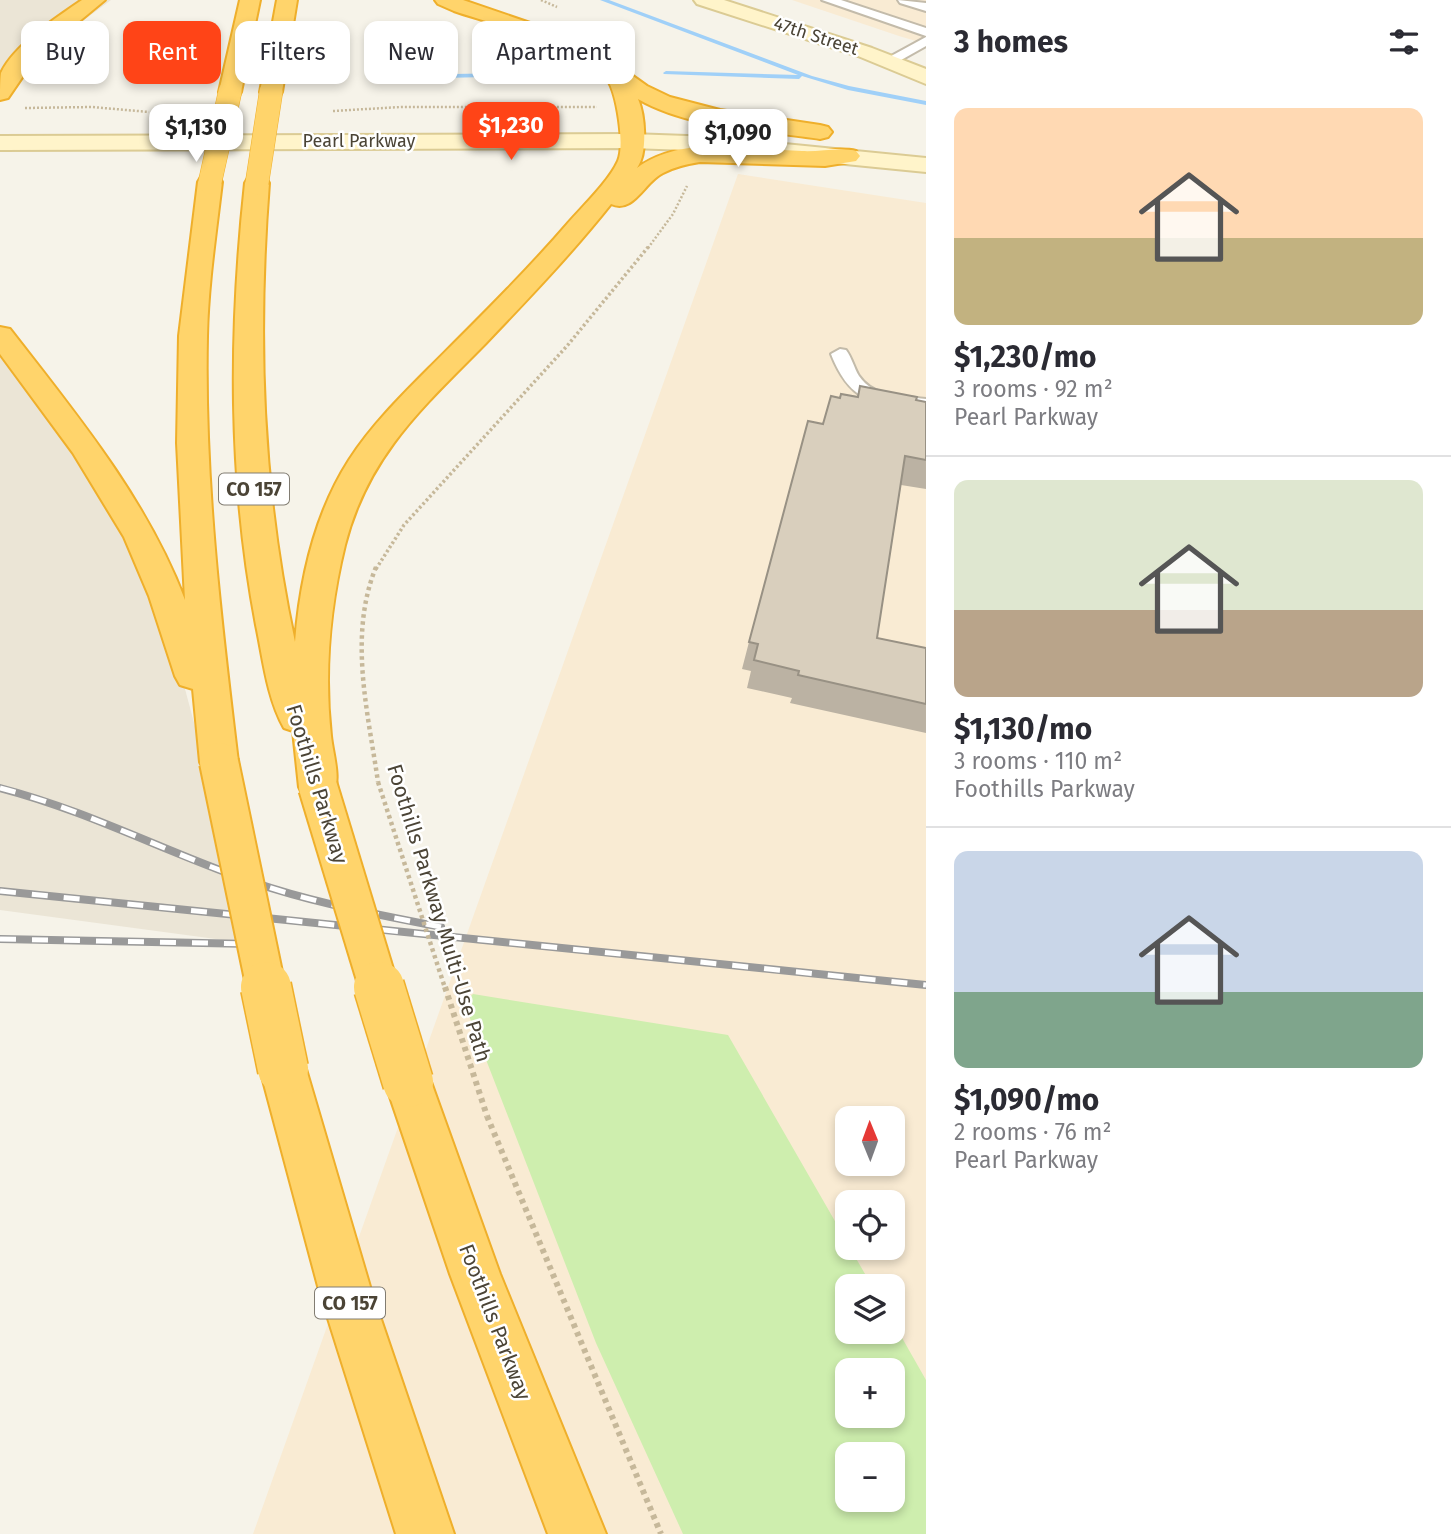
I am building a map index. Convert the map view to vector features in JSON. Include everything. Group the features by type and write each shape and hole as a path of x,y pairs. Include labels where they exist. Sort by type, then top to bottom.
{"highway":[{"path":"0,93 6,78 30,51 60,24 95,0"},
{"name":"CO 157","path":"250,0 210,182 196,288 192,407 202,607 219,762 283,1069 345,1290 425,1534"},
{"name":"Foothills Parkway","path":"287,0 257,183 247,325 253,476 274,624 290,695 408,1082 475,1274 578,1534"},
{"path":"445,0 504,21"},
{"path":"318,787 310,692 313,650 328,539 342,501 364,461 393,421 520,288 631,160 631,123 620,84"},
{"path":"628,84 646,95 691,111 820,132"},
{"path":"520,288 562,265 637,182 656,166 692,157 743,156 802,161 853,146"},
{"path":"0,335 100,470 130,517 149,554 184,646 219,762"}],"main road":[{"name":"47th Street","path":"704,0 889,61 926,77"},
{"name":"Pearl Parkway","path":"0,123 528,119 631,123 820,132 853,146 926,165"},
{"name":"Pearl Parkway","path":"0,144 631,123 715,144 853,146"}],"lane":[{"path":"828,0 926,32"},
{"path":"904,0 926,7"},
{"path":"889,61 926,41"},
{"path":"841,354 848,377 857,388 869,396 926,405"}],"path":[{"path":"23,108 92,107 149,112"},
{"path":"325,112 401,107 631,123"},
{"name":"Foothills Parkway Multi-Use Path","path":"661,1534 487,1116 378,782 360,659 366,595 376,568 391,541 501,415 601,310 668,219 688,183"}],"shaded area":[{"path":"0,0 111,0 83,21 21,21 21,67 0,88"},
{"path":"792,0 926,0 926,44 899,36"},
{"path":"738,174 926,203 926,1534 253,1534"},
{"path":"0,338 149,554 253,944 0,910"}],"green space":[{"path":"473,994 728,1035 835,1221 835,1260 857,1260 865,1274 835,1274 835,1344 905,1343 926,1380 926,1534 683,1534 596,1343 464,1003"}],"building":[{"path":"860,386 917,397 916,400 926,402 926,460 905,456 877,638 926,648 926,704 798,675 799,671 754,660 758,644 749,642 808,421 823,424 831,396 840,398 841,394 858,397"}],"waterway":[{"path":"603,0 810,77 848,88 926,103"},
{"path":"666,73 799,77"},
{"path":"458,76 472,76"}],"railway":[{"path":"0,788 62,807 213,868 268,887 342,907 441,927"},
{"path":"0,891 926,985"},
{"path":"0,939 253,944"}]}
